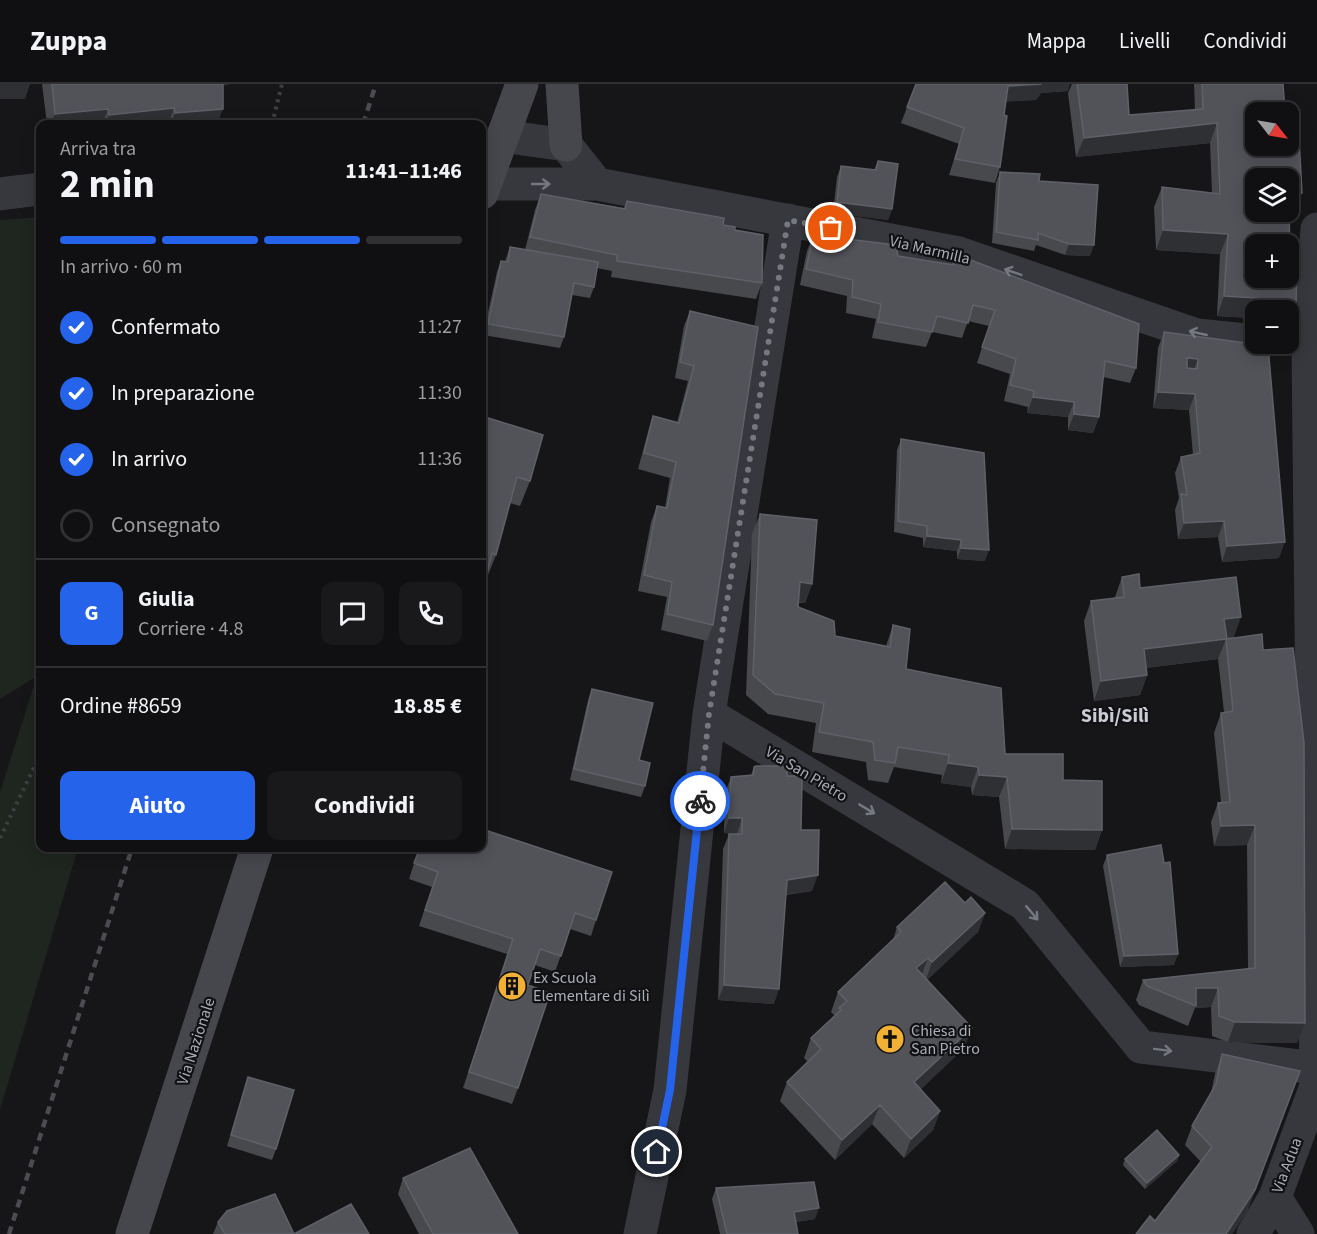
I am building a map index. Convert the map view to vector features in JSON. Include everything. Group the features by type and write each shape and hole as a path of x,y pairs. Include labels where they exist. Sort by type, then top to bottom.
{"main road":[{"path":"486,179 522,84"},
{"path":"562,84 566,145"},
{"name":"Via Nazionale","path":"132,1234 256,852"}],"street":[{"path":"503,136 566,145 597,184"},
{"name":"Via Marmilla","path":"486,187 597,184 959,253 1197,334 1245,340"},
{"path":"0,194 36,190"},
{"path":"640,1234 670,1090 709,714 788,220"},
{"name":"Via Adua","path":"1253,1234 1275,1197 1316,1086 1313,473 1308,347 1317,229"},
{"path":"1299,346 1308,347"},
{"name":"Via San Pietro","path":"709,714 1025,905 1141,1047 1316,1068"},
{"path":"1275,1197 1298,1234"}],"path":[{"path":"273,120 282,84"},
{"path":"0,838 36,763"}],"shaded area":[{"path":"36,217 36,677 0,699 0,220"},
{"path":"36,679 36,852 77,852 0,1110 0,792"}],"building":[{"path":"52,84 223,84 223,109 175,113 174,108 109,115 108,109 55,114"},
{"path":"916,84 1042,84 1008,86 1004,115 1007,116 1000,167 955,159 964,128 907,107"},
{"path":"1077,84 1127,84 1129,115 1203,109 1202,84 1283,84 1284,102 1245,102 1245,156 1299,156 1299,138 1302,193 1299,194 1299,168 1245,168 1245,222 1289,222 1290,234 1245,234 1245,288 1296,288 1296,300 1259,300 1224,296 1228,234 1163,230 1162,187 1220,194 1217,123 1084,138"},
{"path":"878,161 898,164 892,209 837,202 841,166 876,170"},
{"path":"1000,172 1040,174 1039,181 1098,185 1094,245 1069,244 1038,233 1038,240 996,232"},
{"path":"541,194 625,209 627,201 724,218 723,225 735,227 735,230 763,235 762,283 617,261 617,255 530,237"},
{"path":"813,235 896,245 898,256 954,265 955,254 1139,324 1136,368 1105,361 1099,417 1074,414 1074,402 1033,397 1034,391 1010,385 1016,359 982,347 995,310 973,305 968,323 937,316 932,332 878,322 881,304 852,297 853,280 806,269"},
{"path":"510,247 598,262 594,287 574,283 564,337 488,324 501,261 508,262"},
{"path":"690,311 758,327 713,625 667,614 672,582 644,575 657,506 667,508 676,462 644,453 653,416 679,423 694,366 680,362"},
{"path":"1164,332 1245,343 1245,354 1269,354 1285,542 1227,546 1224,521 1184,523 1181,494 1187,495 1181,457 1200,453 1195,394 1158,392","holes":["1187,358 1198,359 1197,369 1187,368"]},
{"path":"486,417 543,435 530,481 517,477 496,555 492,553 486,576"},
{"path":"901,439 984,453 989,550 961,548 961,540 927,536 927,526 898,521"},
{"path":"760,514 817,520 812,584 800,582 798,607 834,621 835,636 890,647 893,625 910,629 906,669 1001,688 1005,754 1063,754 1063,780 1102,781 1102,830 1012,829 1007,777 979,775 978,767 948,763 949,755 898,747 895,763 875,760 873,742 819,732 824,703 775,694 753,675"},
{"path":"1139,574 1140,588 1236,577 1241,617 1224,619 1227,639 1262,634 1263,650 1293,648 1304,743 1305,1023 1235,1022 1219,1016 1218,988 1196,988 1196,1006 1147,986 1143,980 1255,968 1255,825 1221,826 1218,803 1230,802 1221,713 1233,711 1226,639 1144,649 1147,675 1101,681 1091,601 1124,597 1122,577"},
{"path":"592,689 653,703 639,760 650,763 645,786 574,769"},
{"path":"756,766 782,766 787,768 787,776 802,778 801,830 819,830 818,875 787,880 779,989 724,985 729,834 742,834 742,818 729,818 731,777 753,775"},
{"name":"Ex Scuola Elementare di Silì","path":"486,830 612,872 596,920 575,913 561,956 540,949 528,985 550,993 518,1088 469,1072 513,939 425,910 438,872 414,863 418,852 486,852"},
{"path":"1161,845 1164,863 1170,862 1178,954 1124,956 1107,855"},
{"name":"Chiesa di San Pietro","path":"945,882 965,903 971,897 985,913 932,962 928,958 916,968 972,1028 914,1082 940,1111 911,1139 880,1105 842,1140 787,1082 821,1049 811,1038 841,1010 839,1008 847,1001 838,992 901,932 897,927"},
{"path":"1222,1054 1300,1071 1255,1190 1226,1234 1136,1234 1150,1216 1155,1221 1212,1147 1192,1126 1216,1084"},
{"path":"248,1077 294,1090 276,1149 231,1135"},
{"path":"1157,1130 1179,1155 1147,1183 1125,1159"},
{"path":"470,1148 518,1234 433,1234 403,1178"},
{"path":"814,1182 819,1208 794,1212 798,1234 727,1234 716,1188"},
{"path":"275,1194 294,1234 225,1234 218,1222 227,1211"},
{"path":"351,1204 369,1234 294,1234"}],"railway":[{"path":"364,120 376,84"},
{"path":"9,1234 131,852"}],"way so far":[{"path":"700,801 709,714 788,220 831,228"}],"place":[{"name":"Ex Scuola Elementare di Silì","path":"512,986"},
{"name":"Chiesa di San Pietro","path":"890,1039"}],"district":[{"name":"Sibì/Silì","path":"1115,715"}],"route":[{"path":"657,1152 670,1090 700,801"}]}
